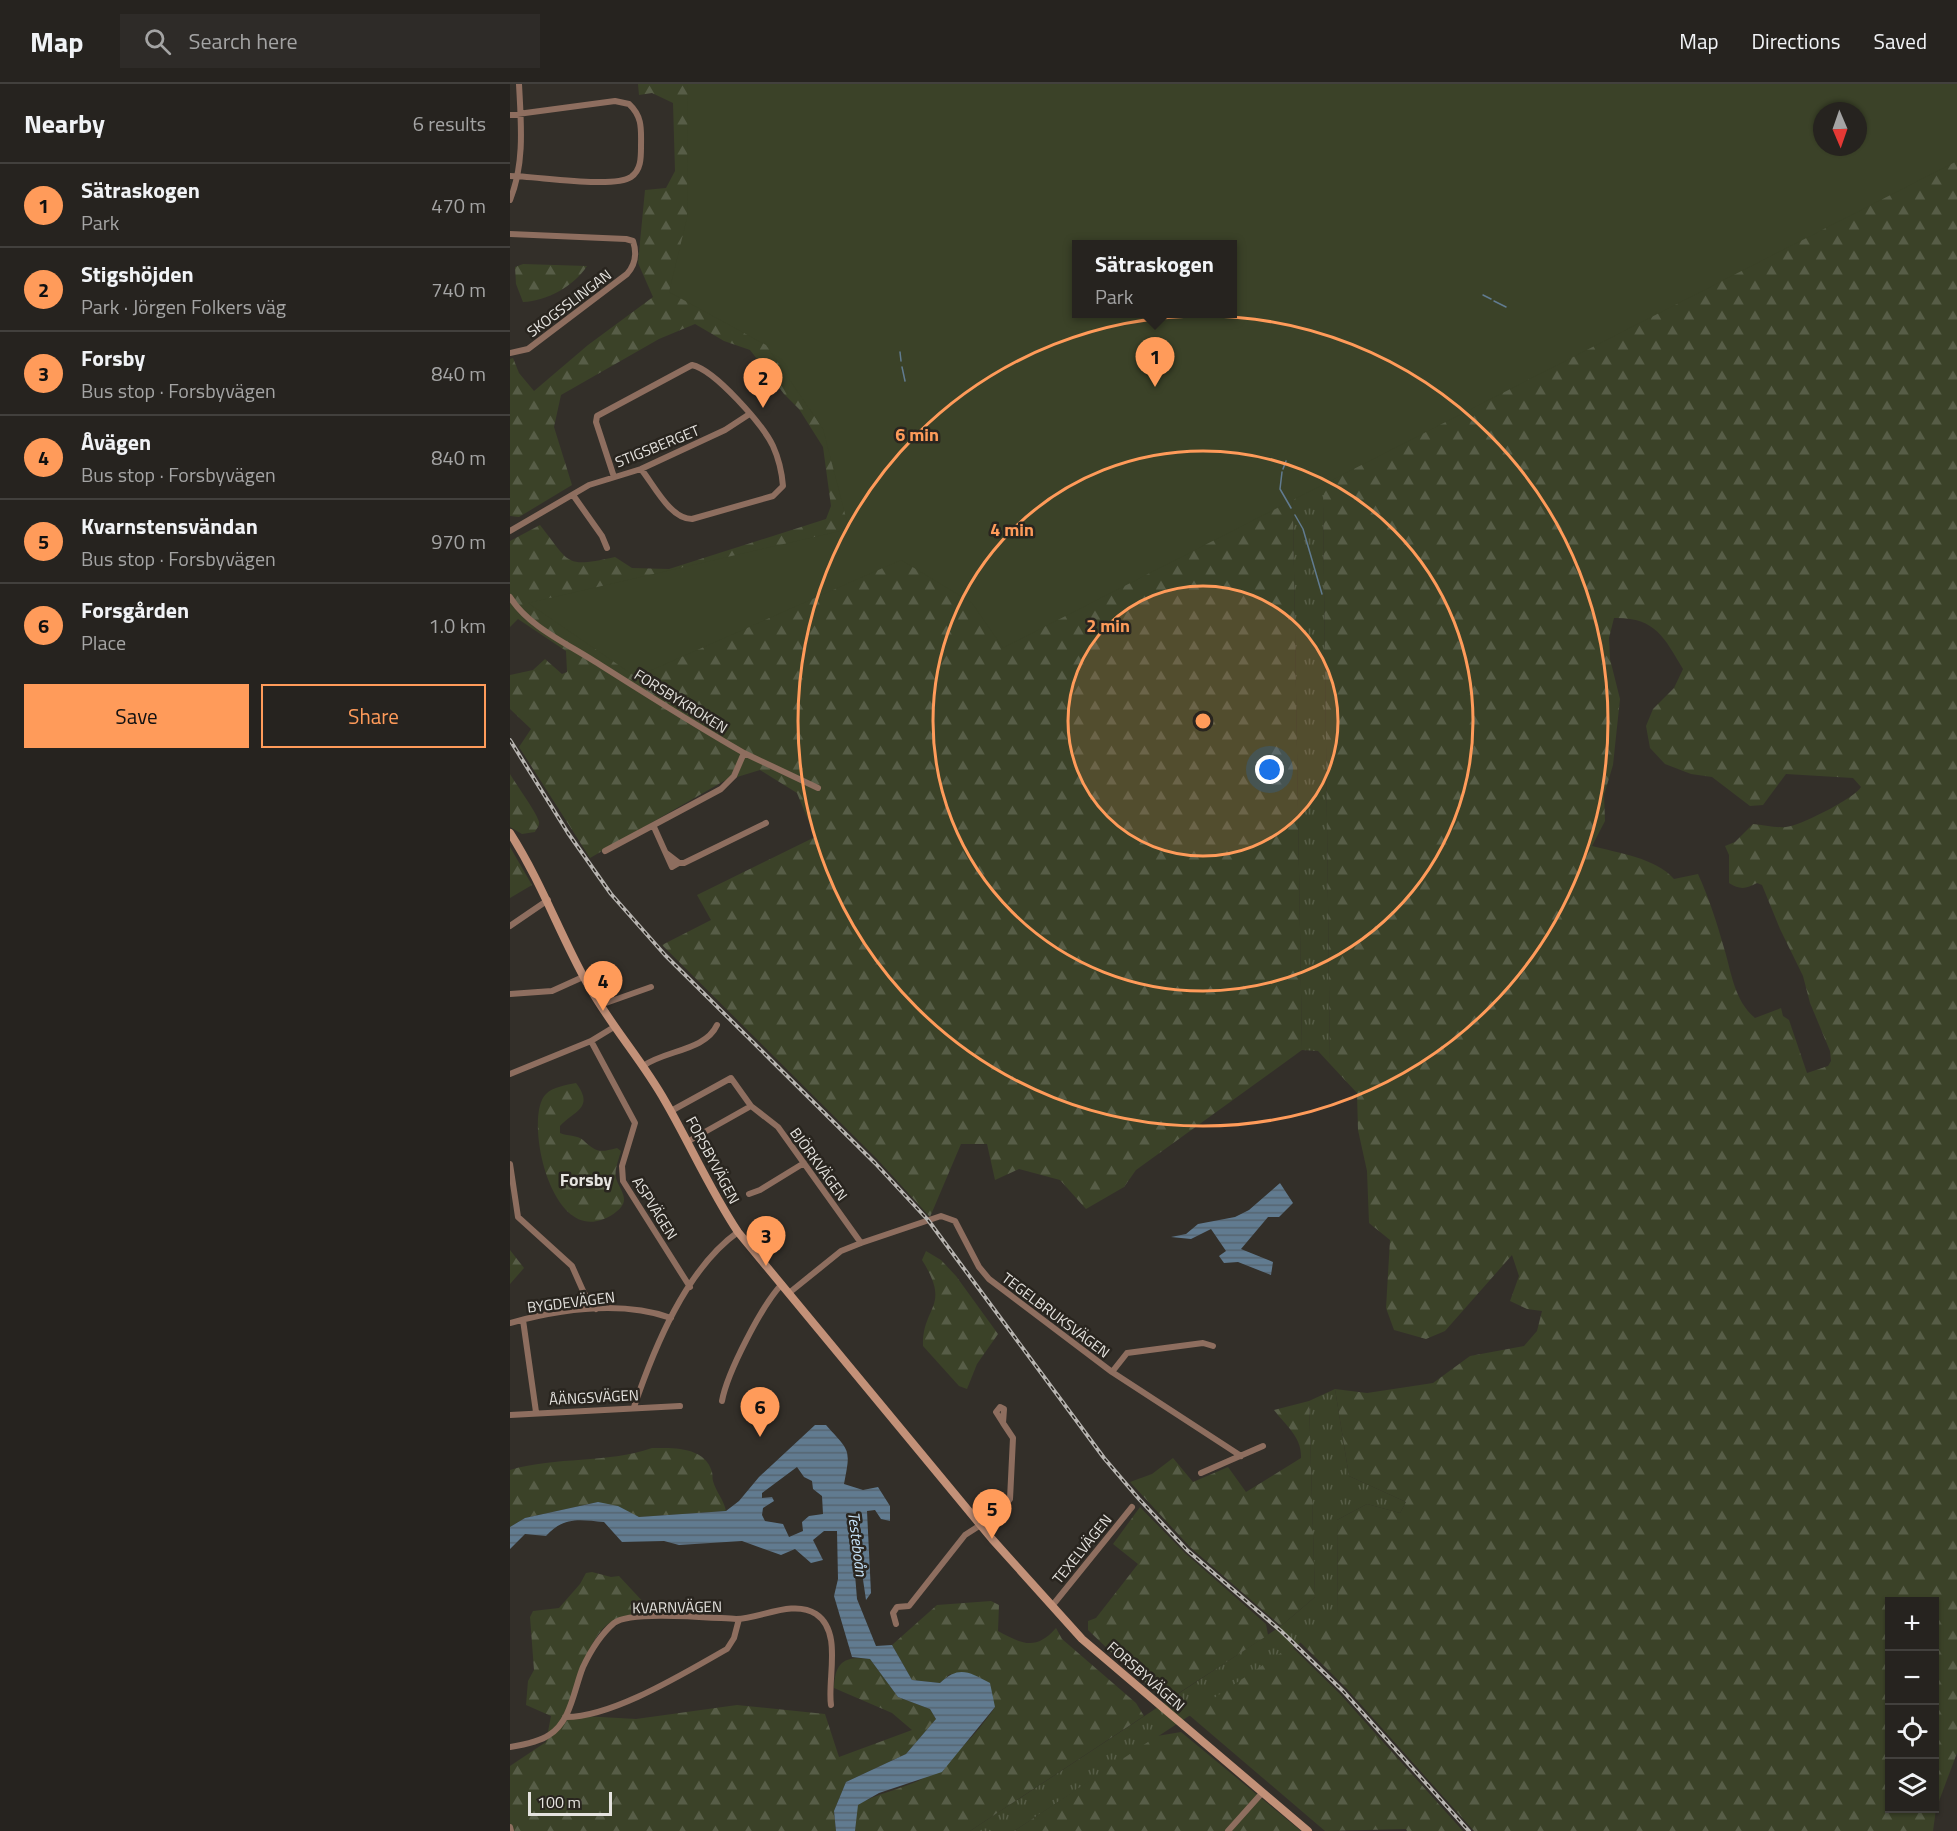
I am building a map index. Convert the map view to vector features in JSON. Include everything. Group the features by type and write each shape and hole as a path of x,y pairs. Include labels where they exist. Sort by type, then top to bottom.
{"street":[{"path":"510,200 518,176 521,114 519,84"},
{"path":"510,115 624,102 635,109 641,120 641,161 639,168 630,177 612,182 510,176"},
{"name":"SKOGSSLINGAN","path":"510,234 626,239 633,241 634,256 633,267 627,274 528,349 510,352"},
{"path":"614,477 596,422 597,416 682,369 697,366 720,380 772,445 782,481 781,491 778,494 700,517 684,519 674,512 641,469"},
{"name":"STIGSBERGET","path":"510,531 589,485 641,469 725,430 748,415"},
{"path":"573,495 602,536 607,548"},
{"name":"FORSBYKROKEN","path":"510,597 526,616 690,722 744,753 818,788"},
{"path":"605,851 654,827 721,789 734,776 744,753"},
{"path":"654,827 672,867 766,823"},
{"name":"FORSBYVÄGEN","path":"510,833 549,900 600,1005 671,1111 722,1208 738,1232 982,1526 1052,1606 1119,1672 1308,1831"},
{"path":"510,926 549,900"},
{"path":"510,994 552,991 584,976"},
{"path":"600,1005 651,987"},
{"path":"643,1066 702,1041 712,1034 717,1024"},
{"path":"510,1074 591,1041 614,1027"},
{"name":"ASPVÄGEN","path":"591,1041 635,1123 622,1166 623,1181 690,1287"},
{"name":"BJÖRKVÄGEN","path":"671,1111 731,1078 751,1106 778,1127 861,1243"},
{"path":"687,1142 751,1106"},
{"path":"749,1194 760,1190 804,1163"},
{"path":"510,1164 518,1217 572,1266 584,1293 596,1308"},
{"name":"TEGELBRUKSVÄGEN","path":"789,1293 841,1251 941,1216 955,1221 979,1267 989,1279 1112,1372 1241,1456"},
{"path":"634,1407 671,1318 690,1287 716,1253 738,1232"},
{"path":"722,1401 735,1364 765,1303 782,1284"},
{"name":"BYGDEVÄGEN","path":"510,1323 596,1308 627,1307 671,1318"},
{"path":"523,1320 536,1412"},
{"name":"TEGELBRUKSVÄGEN","path":"1112,1372 1127,1353 1203,1343 1213,1346"},
{"name":"ÅÄNGSVÄGEN","path":"510,1415 680,1406"},
{"path":"896,1624 894,1612 897,1607 909,1606 965,1535 982,1526 1006,1505 1012,1494 1013,1438 1003,1423"},
{"path":"1200,1473 1263,1446"},
{"name":"TEXELVÄGEN","path":"1052,1606 1132,1507"},
{"name":"KVARNVÄGEN","path":"510,1747 550,1735 565,1718 584,1667 599,1637 617,1621 643,1616 739,1619 800,1609 816,1614 827,1626 830,1644 828,1690 831,1705"},
{"path":"565,1718 580,1717 642,1696 728,1649 734,1638 739,1619"},
{"path":"1228,1831 1262,1793"}],"green space":[{"path":"638,84 1483,84 1292,450 1302,1050 1136,1170 1124,1187 1086,1209 1060,1180 1019,1169 995,1180 987,1144 961,1144 930,1217 878,1160 662,945 711,920 697,895 815,837 797,793 760,770 724,781 590,858 519,747 531,729 510,709 510,675 533,670 545,659 562,674 567,672 566,651 518,619 510,627 510,541 540,525 570,560 586,562 615,557 632,568 669,569 826,519 831,506 823,447 799,409 784,394 750,350 724,341 695,324 659,339 561,395 554,427 572,485 519,517 510,516 510,359 513,358 519,373 534,391 588,345 653,297 638,263 645,190 666,188 675,171 673,103 652,93 639,95"},
{"path":"688,84 1957,84 1957,161 1003,648 972,603 901,560 636,677 528,603 849,529 823,429 766,345 669,292 687,218"},
{"path":"1483,84 1323,500 1330,1064 1318,1051 1302,1050 1292,450"},
{"path":"1527,84 1957,84 1957,1753 1939,1801 1939,1597 1885,1597 1885,1813 1935,1813 1933,1831 1474,1831 1346,1688 1299,1641 1338,1617 1337,1520 1367,1504 1400,1513 1406,1502 1349,1476 1335,1389 1367,1393 1433,1383 1470,1356 1524,1346 1537,1331 1542,1311 1527,1309 1510,1301 1519,1276 1512,1255 1445,1331 1426,1339 1394,1330 1386,1308 1390,1240 1369,1223 1367,1171 1358,1130 1357,1093 1330,1064 1323,500 1328,463","holes":["1614,618 1639,621 1649,625 1664,639 1683,669 1674,688 1653,709 1646,726 1650,748 1665,764 1691,774 1712,777 1750,806 1763,805 1786,774 1853,778 1861,787 1849,798 1814,817 1793,825 1778,827 1753,824 1735,842 1725,846 1729,855 1729,883 1743,888 1757,883 1762,885 1803,976 1810,1003 1830,1051 1831,1061 1828,1066 1807,1073 1789,1020 1783,1016 1781,1008 1755,1018 1742,1003 1716,920 1698,874 1674,879 1647,861 1592,846 1605,821 1604,795 1613,765 1620,699 1610,659 1609,638"]},
{"path":"523,264 587,266 575,280 559,291 541,299 523,302 516,284 515,267"},
{"path":"510,774 538,820 539,824 535,832 522,834 510,827"},
{"path":"510,847 532,885 510,898"},
{"path":"576,1083 581,1091 583,1104 560,1126 560,1133 581,1138 598,1150 606,1151 617,1148 621,1151 616,1175 624,1201 617,1212 601,1220 583,1221 567,1211 555,1193 545,1171 540,1147 538,1125 540,1106 546,1094 556,1088"},
{"path":"510,1250 524,1268 510,1284"},
{"path":"926,1251 941,1260 956,1276 998,1334 977,1364 967,1389 959,1386 923,1346 924,1333 935,1297 931,1276 922,1260"},
{"path":"1335,1389 1349,1476 1406,1502 1400,1513 1367,1504 1337,1520 1338,1618 1014,1831 970,1831 1281,1626 1315,1597 1309,1401"},
{"path":"1309,1401 1315,1597 1281,1626 1190,1547 1130,1482 1152,1474 1173,1458 1193,1482 1228,1467 1246,1492 1301,1458 1296,1438 1274,1410"},
{"path":"652,1448 687,1450 702,1457 712,1472 714,1485 726,1511 639,1517 598,1502 525,1518 510,1527 510,1470 546,1463 617,1456"},
{"path":"1140,1507 1185,1553 1266,1624 1268,1635 1168,1700 1133,1673 1088,1630 1088,1621 1096,1618 1138,1564 1113,1544"},
{"path":"592,1572 611,1577 619,1576 646,1605 662,1614 623,1618 611,1622 603,1629 595,1639 583,1664 565,1715 636,1719 737,1705 825,1714 839,1757 912,1730 892,1713 834,1688 839,1666 848,1660 861,1658 870,1659 898,1697 930,1709 936,1719 906,1754 846,1782 834,1811 836,1831 510,1831 510,1766 546,1742 551,1716 526,1705 528,1681 534,1670 530,1617 533,1611 559,1608 580,1584 586,1573"},
{"path":"991,1601 999,1605 998,1631 1028,1643 1042,1640 1056,1628 1062,1639 1136,1703 1144,1716 970,1831 855,1831 857,1805 928,1775 971,1738 995,1707 950,1674 940,1683 912,1680 892,1645 937,1605"},
{"path":"1291,1646 1340,1694 1463,1831 1407,1831 1406,1829 1325,1831 1189,1715"},
{"path":"1181,1732 1301,1831 1014,1831 1157,1736"}],"water":[{"path":"1280,1183 1293,1203 1279,1217 1268,1217 1241,1249 1273,1262 1271,1275 1238,1262 1224,1263 1219,1256 1226,1251 1211,1229 1191,1239 1171,1237 1186,1234 1198,1224 1235,1217 1249,1210"},
{"name":"Testeboån","path":"815,1425 826,1425 847,1451 848,1463 844,1484 863,1490 878,1487 890,1506 890,1521 881,1519 875,1510 867,1511 871,1593 866,1600 855,1525 851,1525 857,1599 876,1646 892,1645 912,1680 940,1683 953,1674 964,1672 990,1683 995,1707 942,1772 879,1793 858,1805 855,1831 836,1831 834,1811 846,1782 906,1754 936,1719 930,1709 898,1697 870,1659 852,1657 834,1596 838,1579 837,1531 824,1531 813,1540 823,1560 811,1563 795,1549 781,1555 742,1541 679,1545 664,1541 622,1542 604,1522 587,1521 566,1522 546,1536 525,1534 510,1549 510,1527 525,1518 598,1502 618,1506 639,1517 726,1511 739,1501 759,1477","holes":["797,1467 804,1477 812,1481 813,1489 822,1496 823,1514 809,1516 802,1522 803,1531 789,1537 783,1524 765,1521 762,1515 763,1508 774,1501 772,1497 762,1498 762,1493"]}],"waterway":[{"path":"1483,295 1491,299"},
{"path":"1494,301 1506,307"},
{"path":"900,352 901,361"},
{"path":"902,367 905,381"},
{"path":"1283,469 1286,461"},
{"path":"1282,472 1280,489 1291,508"},
{"path":"1295,515 1303,529 1322,594"}],"railway":[{"path":"510,740 568,833 611,894 665,955 875,1163 928,1220 1104,1458 1139,1499 1187,1550 1281,1631 1343,1691 1469,1831"}],"place":[{"name":"Sätraskogen","path":"1155,387"},
{"name":"Stigshöjden","path":"763,408"},
{"name":"Åvägen","path":"603,1011"},
{"name":"Forsby","path":"766,1266"},
{"name":"Forsgården","path":"760,1437"},
{"name":"Kvarnstensvändan","path":"992,1539"}],"district":[{"name":"Forsby","path":"586,1179"}]}
